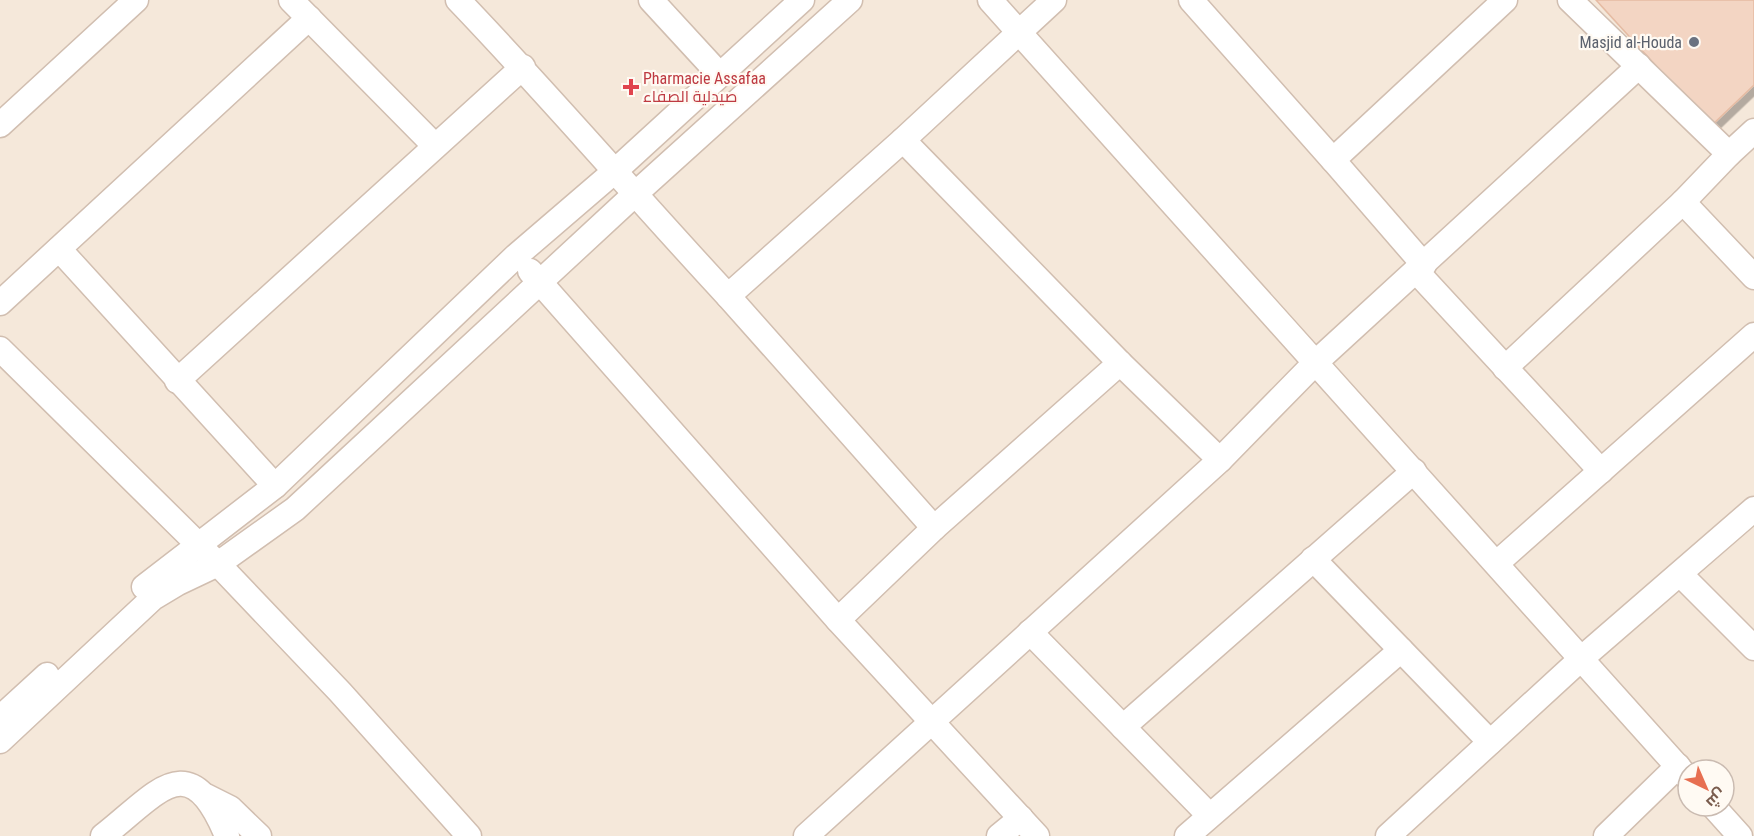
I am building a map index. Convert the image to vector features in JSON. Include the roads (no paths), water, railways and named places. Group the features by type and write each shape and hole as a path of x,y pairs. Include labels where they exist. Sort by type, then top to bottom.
{"street":[{"path":"0,125 136,0"},
{"path":"291,0 434,146"},
{"path":"458,0 523,67 634,195 728,296 934,528"},
{"path":"651,0 720,75"},
{"path":"0,718 139,590 275,486 516,256 615,171 802,0"},
{"path":"0,741 153,598 218,564 295,509 539,282 850,0"},
{"path":"990,0 1676,764"},
{"path":"728,296 903,140 1054,0"},
{"path":"1191,0 1333,159 1420,269 1505,368 1600,471"},
{"path":"1333,159 1505,0"},
{"path":"1570,0 1730,153"},
{"path":"0,303 309,18"},
{"path":"806,836 932,719 1220,460 1316,362 1639,66"},
{"path":"177,381 523,67"},
{"path":"1505,368 1754,131"},
{"path":"903,140 1120,363 1220,460"},
{"path":"1683,201 1754,277"},
{"path":"59,249 275,486"},
{"path":"516,256 838,620 932,719 1037,836"},
{"path":"1497,563 1754,335"},
{"path":"0,349 218,564 340,692 469,836"},
{"path":"838,620 934,528 1120,363"},
{"path":"1123,727 1414,471"},
{"path":"1388,836 1582,658 1754,509"},
{"path":"1313,559 1490,742"},
{"path":"1680,574 1754,648"},
{"path":"1030,632 1209,815"},
{"path":"1187,836 1401,650"},
{"path":"1606,836 1676,778"},
{"path":"103,836 166,786 184,783 196,786 205,795 217,812 226,836"},
{"path":"205,795 230,808 259,836"},
{"path":"999,836 1021,818"},
{"path":"1724,818 1740,836"}],"place":[{"name":"Masjid al-Houda","path":"1694,42"},
{"name":"Pharmacie Assafaa صيدلية الصفاء","path":"631,87"}]}
